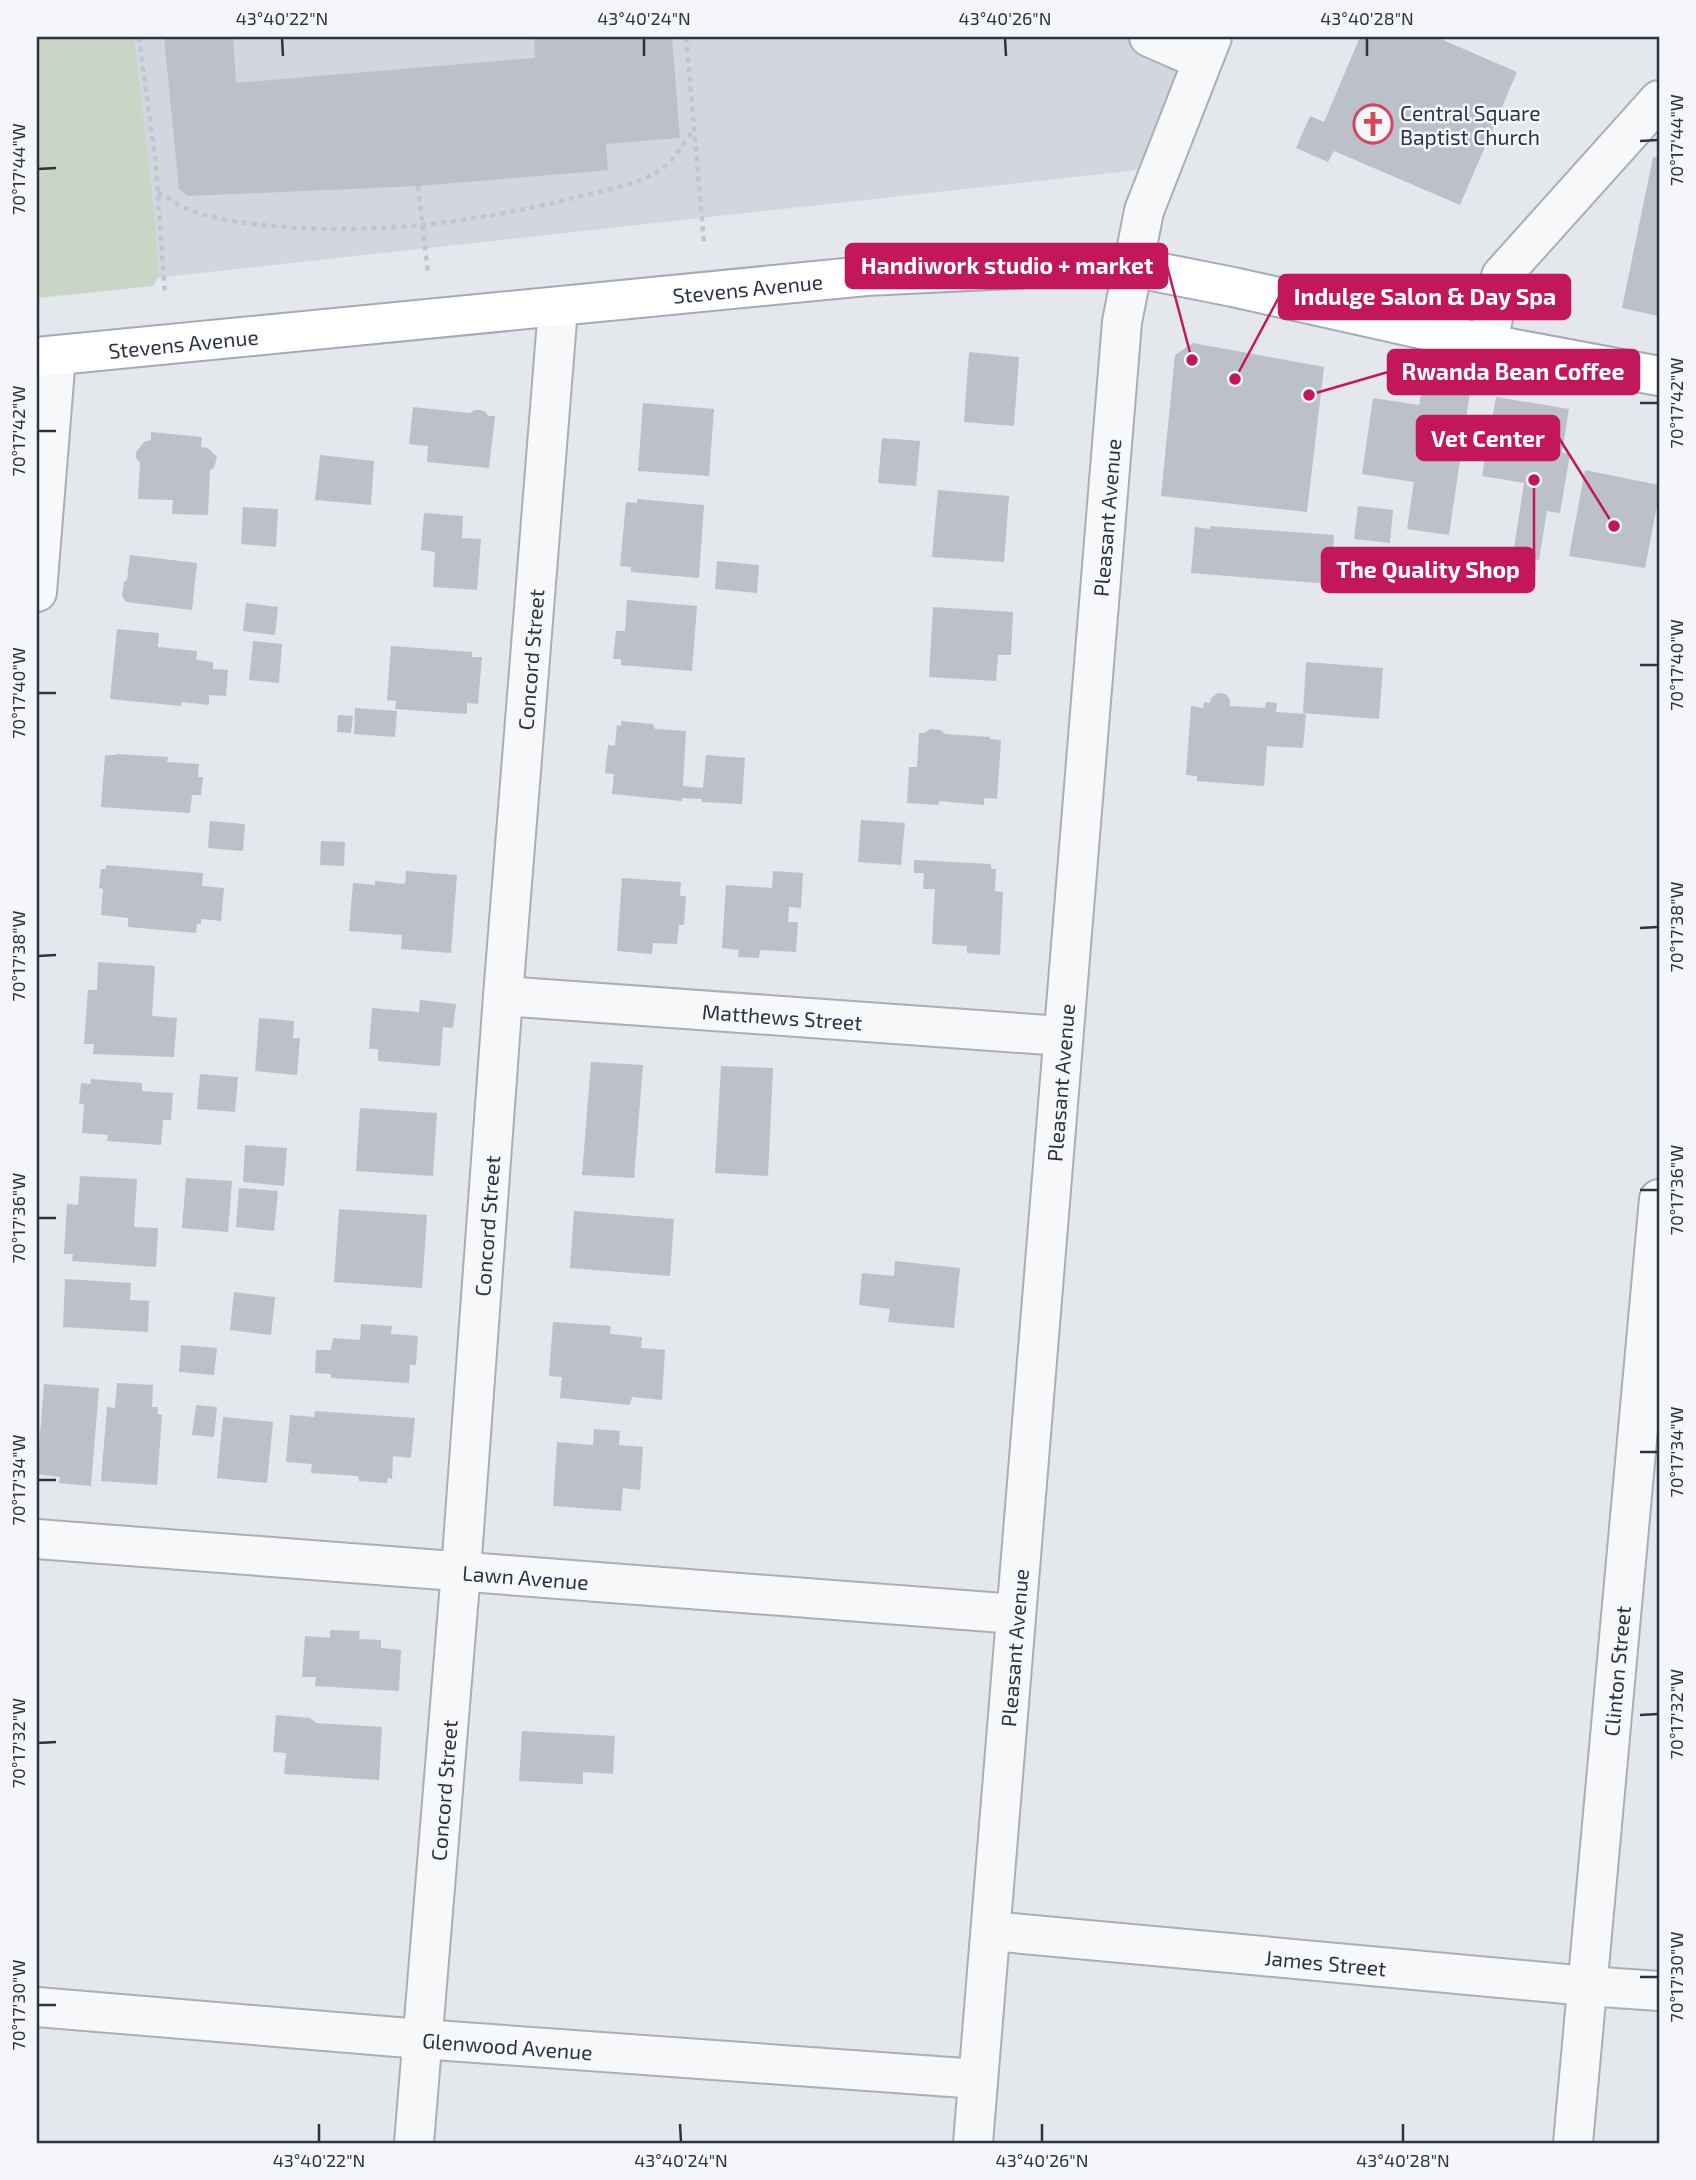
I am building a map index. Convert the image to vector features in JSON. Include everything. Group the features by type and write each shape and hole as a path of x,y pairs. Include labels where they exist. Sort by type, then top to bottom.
{"main road":[{"name":"Stevens Avenue","path":"47,357 866,276 1092,265 1132,267 1488,344 1659,376"}],"street":[{"path":"1149,37 1207,48"},
{"name":"Pleasant Avenue","path":"974,2143 1122,322 1144,211 1207,48"},
{"path":"1488,344 1501,276 1659,100"},
{"name":"Concord Street","path":"414,2143 461,1571 503,996 558,308"},
{"path":"37,592 47,357"},
{"name":"Matthews Street","path":"503,996 1062,1036"},
{"name":"Clinton Street","path":"1573,2143 1659,1199"},
{"name":"Lawn Avenue","path":"37,1539 1016,1614"},
{"name":"James Street","path":"991,1931 1659,1991"},
{"name":"Glenwood Avenue","path":"37,2007 421,2039 978,2079"}],"path":[{"path":"139,37 158,192 165,296"},
{"path":"686,37 704,242"},
{"path":"158,192 184,207 223,220 258,225 358,230 423,225 522,211 617,187 656,174 669,163 694,129"},
{"path":"418,186 428,273"}],"shaded area":[{"path":"37,37 1133,37 1185,58 1138,170 37,291"}],"green space":[{"path":"37,37 134,37 159,276 153,286 37,298"}],"building":[{"path":"164,37 233,37 236,83 535,58 534,37 672,37 680,138 606,144 608,170 418,186 188,196 179,189"},
{"path":"1360,37 1436,37 1517,72 1460,205 1334,151 1328,162 1296,148 1310,116 1324,122"},
{"path":"1653,157 1659,158 1659,316 1622,308"},
{"path":"1193,343 1324,367 1307,512 1161,496 1175,355"},
{"path":"969,352 1019,357 1014,426 964,422"},
{"path":"1423,385 1470,392 1449,535 1407,529 1414,482 1362,474 1373,398 1419,405"},
{"path":"1496,397 1569,409 1562,453 1570,454 1560,513 1547,511 1539,560 1513,555 1524,483 1482,476"},
{"path":"643,403 714,409 709,476 638,471"},
{"path":"413,407 470,413 480,410 488,416 495,416 489,468 427,462 428,446 409,444"},
{"path":"151,432 202,437 201,447 208,448 217,457 214,468 210,470 208,515 172,514 173,500 138,499 140,463 136,452 144,442 151,440"},
{"path":"882,438 920,441 916,486 878,483"},
{"path":"320,455 374,461 371,505 315,500"},
{"path":"1585,470 1659,485 1645,568 1569,556"},
{"path":"938,490 1009,496 1004,562 932,557"},
{"path":"637,499 704,505 699,578 631,572 631,567 620,566 626,502 637,503"},
{"path":"1358,506 1393,510 1390,543 1354,539"},
{"path":"243,507 278,509 276,547 241,544"},
{"path":"424,513 463,516 462,538 481,539 477,590 433,587 435,552 421,550"},
{"path":"1210,526 1334,535 1330,584 1191,573 1195,527 1210,529"},
{"path":"130,555 197,563 192,610 126,602 122,596"},
{"path":"717,561 759,565 757,593 715,589"},
{"path":"627,600 697,606 692,671 621,665 621,659 613,659 616,631 625,631"},
{"path":"246,603 278,607 275,635 243,631"},
{"path":"933,607 1013,612 1011,655 998,655 996,681 929,677"},
{"path":"117,629 159,633 158,647 197,651 196,660 213,662 213,669 228,670 226,696 209,695 209,705 182,702 181,706 110,699"},
{"path":"253,641 282,644 279,683 249,680"},
{"path":"391,646 472,652 472,657 482,657 478,704 467,703 467,714 395,709 396,701 387,700"},
{"path":"1306,662 1383,668 1379,719 1303,713"},
{"path":"1218,693 1226,694 1230,706 1265,708 1266,702 1277,703 1276,712 1306,714 1303,748 1267,746 1264,786 1197,781 1197,776 1186,775 1191,706 1203,708 1204,702 1210,703 1211,698"},
{"path":"355,708 397,711 395,737 354,734"},
{"path":"338,715 353,716 351,733 337,732"},
{"path":"621,721 653,724 655,729 686,731 683,786 703,788 706,755 745,758 742,804 612,794 614,774 605,773 608,745 615,746 617,725 621,726"},
{"path":"930,729 941,730 945,734 1001,740 997,799 984,798 984,805 939,801 938,805 907,803 909,767 917,767 919,733"},
{"path":"105,755 168,757 167,762 199,764 198,777 203,777 201,795 192,795 190,813 101,807"},
{"path":"861,820 905,823 901,865 858,862"},
{"path":"210,821 245,824 243,851 208,848"},
{"path":"321,841 345,842 344,866 320,865"},
{"path":"914,860 991,864 991,869 996,869 995,891 1003,892 1000,955 967,953 967,946 932,944 935,889 923,889 924,873 914,873"},
{"path":"106,865 203,873 202,886 224,888 221,921 201,919 196,933 128,927 128,918 101,915 103,889 99,888 101,869 106,869"},
{"path":"406,871 457,875 451,953 401,949 402,935 349,931 353,883 375,885 375,881 405,884"},
{"path":"773,871 803,873 801,908 789,907 788,922 798,922 796,952 760,950 759,958 738,957 739,950 722,948 726,885 772,888"},
{"path":"622,878 681,882 680,896 686,896 684,925 679,925 677,944 653,943 652,954 617,951"},
{"path":"98,962 155,966 152,1016 177,1018 174,1057 93,1054 94,1044 84,1044 88,990 97,990"},
{"path":"420,1000 456,1004 453,1028 443,1027 440,1066 378,1061 378,1049 369,1049 372,1008 419,1012"},
{"path":"259,1018 294,1021 293,1038 300,1038 297,1075 255,1071"},
{"path":"591,1062 643,1065 634,1178 582,1175"},
{"path":"721,1066 773,1068 768,1176 715,1173"},
{"path":"200,1074 238,1077 235,1112 197,1109"},
{"path":"91,1079 142,1083 142,1091 173,1093 171,1120 163,1120 161,1145 107,1141 108,1135 82,1133 84,1104 79,1104 81,1083 90,1084"},
{"path":"360,1108 437,1113 433,1176 356,1171"},
{"path":"245,1145 287,1148 284,1186 243,1182"},
{"path":"80,1176 137,1179 134,1227 158,1228 156,1267 72,1261 73,1254 64,1254 67,1204 78,1205"},
{"path":"186,1178 232,1181 228,1232 182,1228"},
{"path":"239,1188 278,1191 274,1231 236,1227"},
{"path":"339,1209 427,1215 422,1288 334,1282"},
{"path":"574,1211 674,1219 670,1276 570,1268"},
{"path":"895,1261 960,1268 954,1328 888,1322 890,1309 859,1305 862,1273 894,1276"},
{"path":"65,1279 131,1283 130,1300 149,1301 148,1332 63,1327"},
{"path":"234,1292 275,1297 271,1335 230,1330"},
{"path":"553,1322 611,1326 610,1334 642,1337 641,1348 665,1350 662,1400 632,1397 630,1405 560,1398 562,1377 549,1376"},
{"path":"361,1324 392,1326 391,1334 418,1336 416,1365 410,1365 409,1383 331,1378 331,1374 315,1373 316,1350 331,1350 333,1338 360,1340"},
{"path":"181,1345 217,1348 214,1375 179,1372"},
{"path":"117,1383 153,1385 152,1407 158,1407 158,1414 162,1415 157,1485 101,1481 107,1407 115,1408"},
{"path":"44,1384 99,1388 91,1486 59,1483 60,1477 37,1474"},
{"path":"196,1405 217,1407 214,1437 192,1435"},
{"path":"315,1411 415,1418 411,1458 393,1456 392,1479 388,1478 387,1483 359,1481 358,1476 311,1473 312,1464 286,1462 290,1415 314,1417"},
{"path":"223,1417 273,1422 267,1483 217,1478"},
{"path":"594,1429 620,1431 619,1445 643,1447 640,1490 623,1488 621,1511 553,1506 557,1442 593,1445"},
{"path":"330,1630 360,1631 359,1639 381,1640 381,1648 401,1650 399,1691 315,1686 316,1677 302,1677 305,1636 330,1638"},
{"path":"276,1715 310,1718 316,1723 382,1727 379,1780 284,1774 286,1753 273,1752"},
{"path":"522,1731 615,1736 613,1774 583,1772 583,1784 519,1781"}],"place":[{"name":"Central Square Baptist Church","path":"1373,124"},
{"name":"Handiwork studio + market","path":"1192,360"},
{"name":"Indulge Salon & Day Spa","path":"1235,379"},
{"name":"Rwanda Bean Coffee","path":"1309,395"},
{"name":"The Quality Shop","path":"1534,480"},
{"name":"Vet Center","path":"1614,526"}]}
